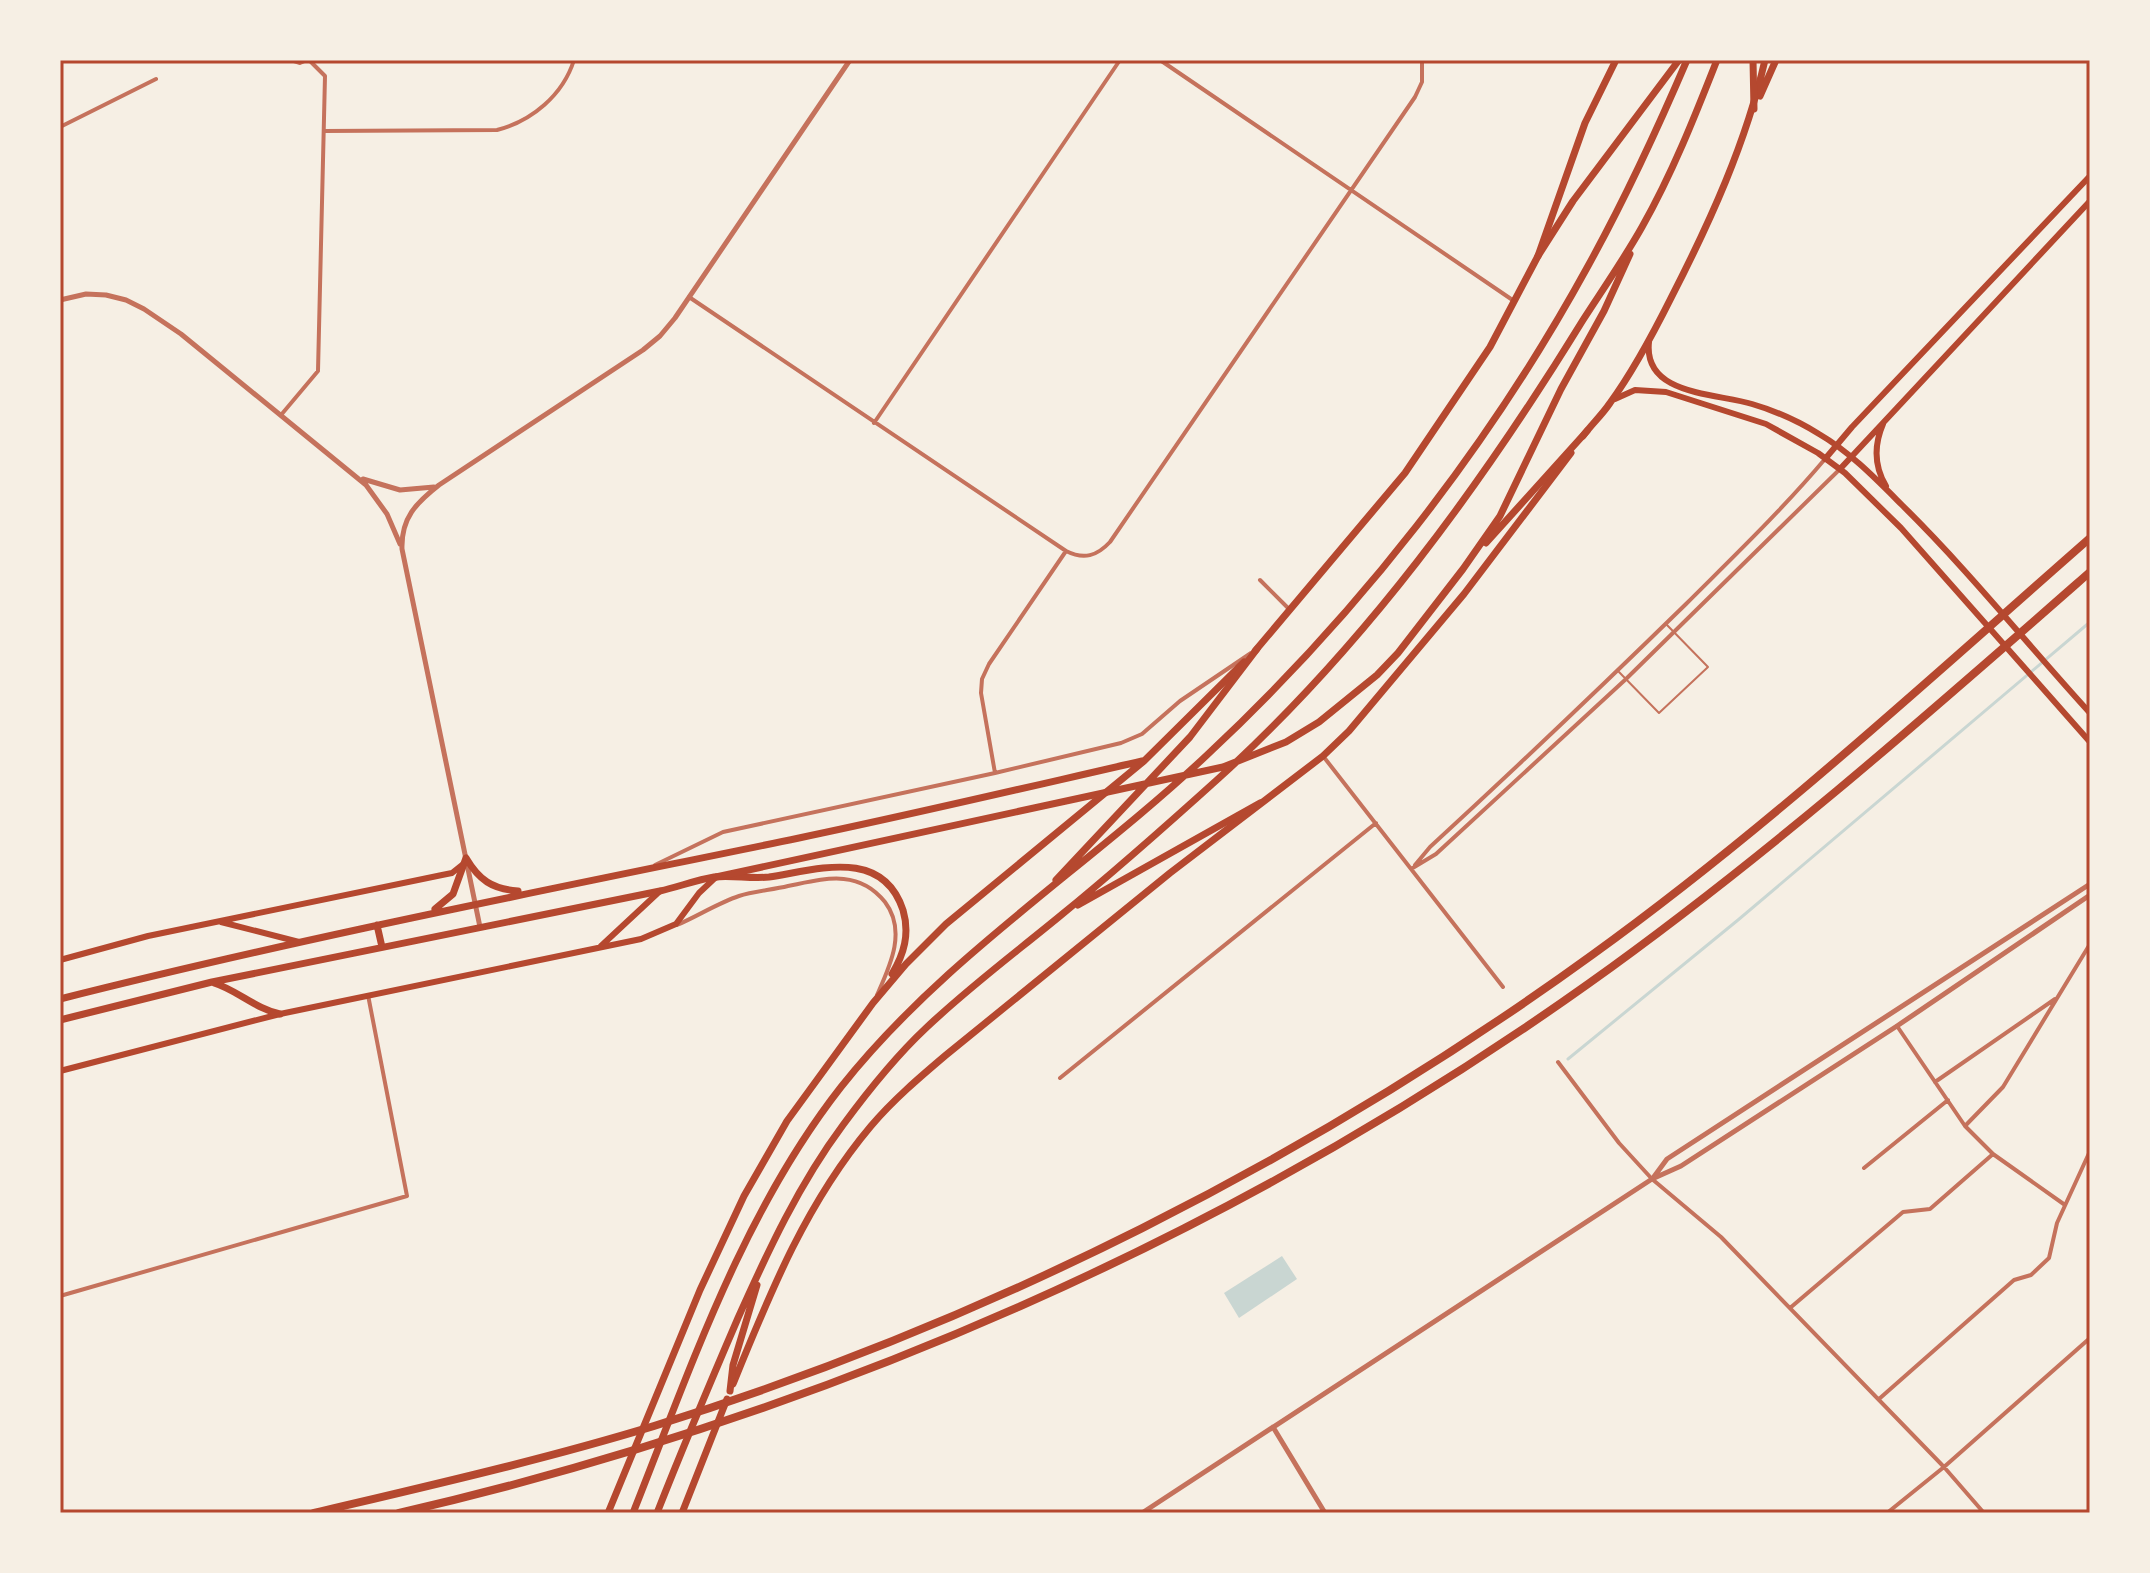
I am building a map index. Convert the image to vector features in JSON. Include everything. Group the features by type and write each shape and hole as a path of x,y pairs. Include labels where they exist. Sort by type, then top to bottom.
{"highway":[{"path":"314,1513 603,1441 793,1378 1022,1285 1163,1216 1327,1126 1502,1017 1711,866 1825,772 2090,538"},
{"path":"399,1513 593,1464 785,1401 885,1363 1032,1301 1189,1224 1385,1115 1513,1035 1708,894 1835,794 2090,572"}],"main road":[{"path":"1037,900 1190,737 1257,649 1405,473 1453,404 1516,302 1538,256 1585,123 1616,60"},
{"path":"1538,256 1573,201 1679,60"},
{"path":"633,1513 720,1297 767,1201 840,1088 913,1006 1151,806 1236,728 1327,633 1396,551 1492,421 1562,313 1623,201 1687,60"},
{"path":"1463,569 1513,493 1561,389 1604,311 1717,60"},
{"path":"1753,60 1754,109"},
{"path":"1754,109 1765,60"},
{"path":"60,1020 212,982 660,891 1223,767 1286,742 1341,706 1377,675 1463,569 1612,401 1650,338 1707,225 1776,60"},
{"path":"1825,459 2090,176"},
{"path":"1840,469 2090,201"},
{"path":"657,1513 693,1421 793,1201 880,1077 958,998 1155,835 1253,747 1314,684 1392,594 1501,447 1642,227"},
{"path":"1650,338 1650,359 1665,379 1697,392 1768,409 1803,425 1851,457 1893,496 1984,592 2090,713"},
{"path":"1612,401 1635,390 1666,392 1766,424 1789,435 1840,469 1901,528 2090,742"},
{"path":"1886,418 1877,441 1876,455 1882,478 1893,496"},
{"path":"682,1513 770,1291 802,1227 839,1168 873,1124 946,1055 1170,873 1323,756 1349,731 1422,647 1529,511 1587,431"},
{"path":"873,1003 946,924 1144,761 1257,649"},
{"path":"60,999 475,903 801,838 1144,761"},
{"path":"1062,914 1260,803"},
{"path":"466,858 485,882 499,889 529,892"},
{"path":"426,914 453,894 466,858"},
{"path":"60,960 148,936 442,875 457,870 466,858"},
{"path":"60,1071 280,1014 641,939 671,928 716,877 771,877 839,866 863,870 885,883 901,905 906,930 906,942 898,963 873,1003 787,1121 744,1196 700,1290 608,1513"},
{"path":"599,949 660,891"},
{"path":"218,921 299,942"},
{"path":"377,925 382,947"},
{"path":"212,982 280,1014"},
{"path":"730,1391 733,1365 754,1301 761,1266"}],"street":[{"path":"281,415 318,371 325,76 308,60 300,63 291,60"},
{"path":"324,131 497,130 513,126 547,102 562,84 574,60"},
{"path":"480,927 402,549 402,531 408,514 439,485 652,343 667,328 850,60"},
{"path":"874,423 1120,60"},
{"path":"1160,60 1516,302"},
{"path":"689,297 1066,551 1079,556 1094,555 1110,542 1415,97 1422,82 1422,60"},
{"path":"60,127 156,79"},
{"path":"60,300 96,294 116,297 135,304 181,334 355,475 380,503 402,549"},
{"path":"1411,869 1430,847 1666,624 1788,502 1825,459"},
{"path":"1411,869 1436,854 1626,679 1840,469"},
{"path":"355,475 371,484 400,490 423,490 439,485"},
{"path":"995,773 981,693 982,679 1066,551"},
{"path":"1260,580 1290,610"},
{"path":"649,868 723,832 995,773 1132,739 1180,701 1257,649"},
{"path":"1323,756 1503,987"},
{"path":"1060,1078 1376,823"},
{"path":"671,928 743,895 826,878 858,881 881,897 893,916 896,928 894,953 873,1003"},
{"path":"1652,1179 1667,1159 2090,884"},
{"path":"1142,1513 1652,1179 1681,1166 1897,1026 2090,895"},
{"path":"1965,1126 2003,1087 2090,944"},
{"path":"60,1296 407,1196 368,995"},
{"path":"1935,1082 2059,996"},
{"path":"1897,1026 1965,1126 1993,1154 2065,1205"},
{"path":"1558,1062 1619,1143 1652,1179 1721,1237 1944,1467 1984,1513"},
{"path":"1864,1168 1948,1100"},
{"path":"1879,1399 2014,1280 2031,1275 2049,1258 2057,1223 2090,1151"},
{"path":"1790,1308 1903,1212 1930,1209 1993,1154"},
{"path":"1887,1513 2090,1338"},
{"path":"1273,1427 1325,1513"}],"lane":[{"path":"1618,671 1659,713 1708,667 1666,624"}],"shaded area":[{"path":"1282,1256 1297,1279 1239,1318 1224,1293"}],"waterway":[{"path":"1568,1059 1738,920 2090,622"}]}
